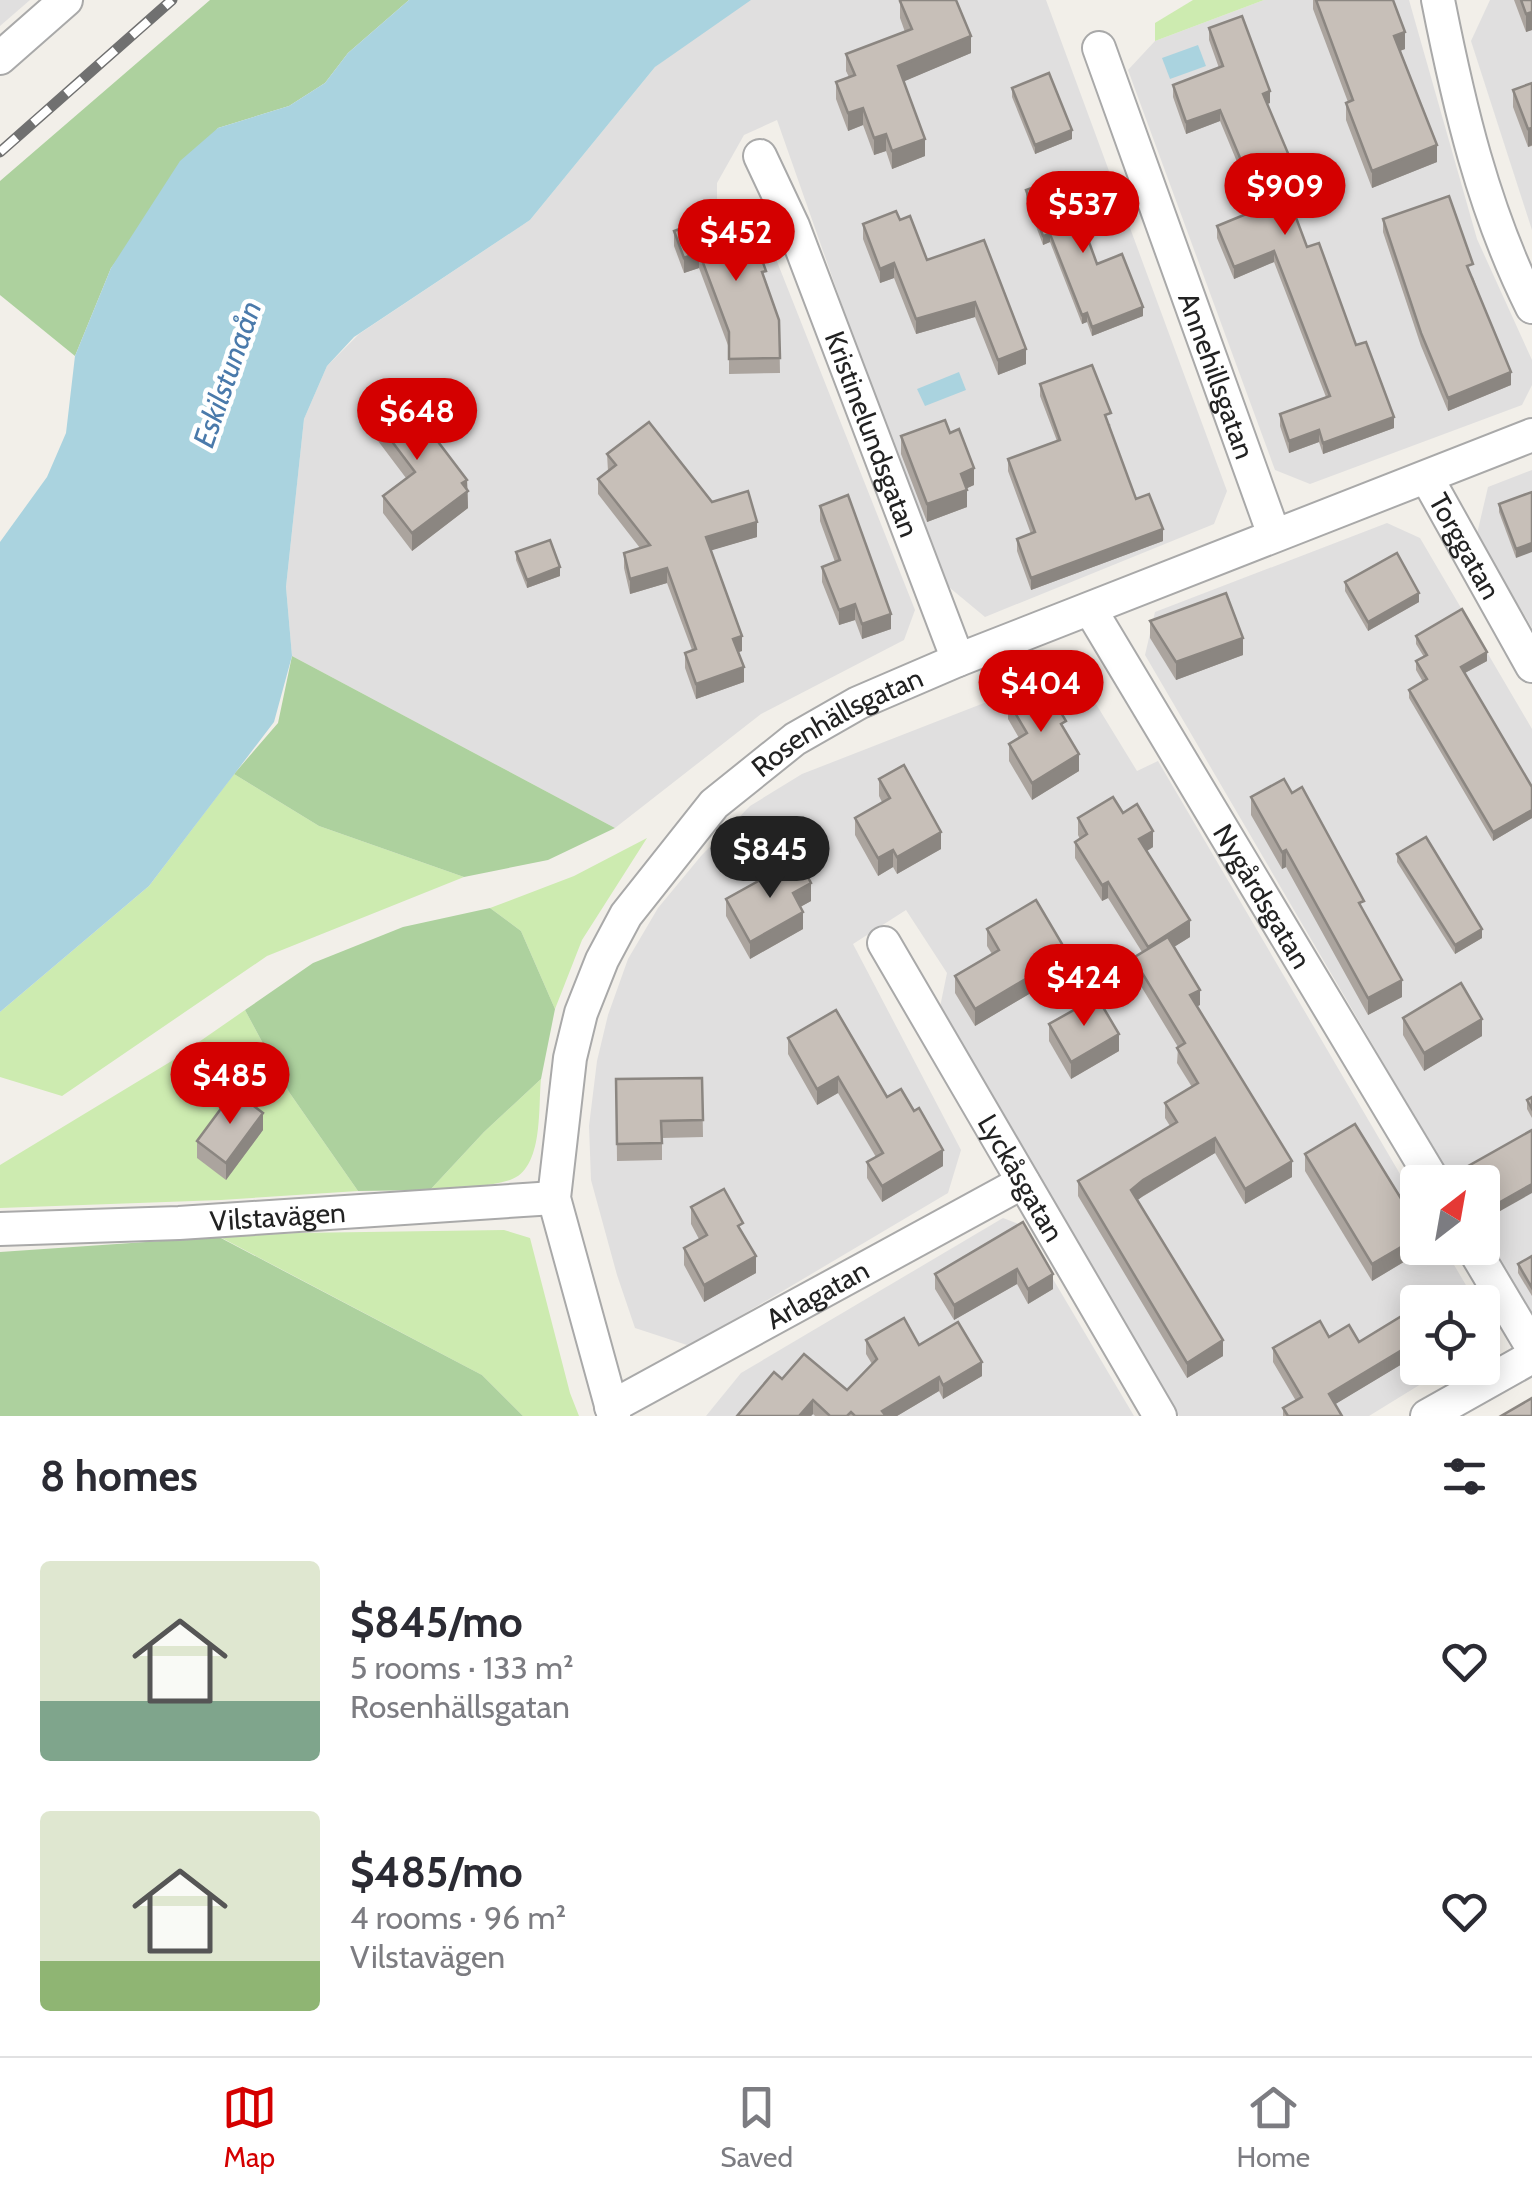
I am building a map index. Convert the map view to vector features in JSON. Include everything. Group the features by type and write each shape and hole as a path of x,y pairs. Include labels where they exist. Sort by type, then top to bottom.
{"street":[{"path":"0,58 66,0"},
{"path":"1438,0 1470,150 1490,209 1532,307"},
{"name":"Annehillsgatan","path":"1099,48 1274,534"},
{"name":"Kristinelundsgatan","path":"760,156 793,226 958,660"},
{"name":"Rosenhällsgatan","path":"612,1412 554,1198 562,1108 581,1013 602,960 626,915 714,804 795,739 858,703 1532,434"},
{"name":"Torggatan","path":"1427,478 1532,666"},
{"name":"Nygårdsgatan","path":"1090,609 1424,1165"},
{"name":"Lyckåsgatan","path":"884,943 1160,1416"},
{"name":"Arlagatan","path":"612,1412 1023,1182"},
{"name":"Vilstavägen","path":"0,1228 178,1224 554,1198"},
{"path":"1483,1265 1532,1348"},
{"path":"1428,1416 1532,1357"}],"shaded area":[{"path":"0,0 30,0 0,26"},
{"path":"742,0 1046,0 1227,491 1214,524 985,617 938,578 777,120 744,135 717,183 717,201 759,216 915,610 904,640 761,714 615,828 292,656 286,587 304,419 327,366 359,334 530,220 655,67"},
{"path":"1264,0 1409,0 1477,239 1532,360 1532,385 1522,405 1310,484 1275,470 1128,70 1155,41"},
{"path":"1490,0 1532,0 1532,230 1471,41"},
{"path":"1532,470 1532,628 1477,534 1488,487"},
{"path":"1387,523 1420,538 1532,729 1532,1317 1500,1261 1500,1165 1443,1165 1145,655 1155,612"},
{"path":"1074,668 1137,771 1158,761 1400,1174 1400,1265 1454,1265 1466,1285 1400,1285 1400,1385 1419,1385 1369,1416 1179,1416 940,1007 947,973 906,910 853,944 961,1150 948,1193 690,1346 635,1328 591,1180 589,1126 597,1061 608,1015 628,959 658,908 750,806 802,774"},
{"path":"1003,1218 1021,1225 1134,1416 706,1416 741,1373"}],"green space":[{"path":"210,0 409,0 348,53 325,83 289,106 218,128 111,268 75,356 0,295 0,181"},
{"path":"1193,0 1264,0 1155,41 1155,23"},
{"path":"292,656 615,828 548,860 464,877 319,826 234,774 278,723"},
{"path":"234,774 319,826 464,877 267,956 62,1096 0,1077 0,1012 149,886"},
{"path":"647,838 582,940 555,1009 521,931 490,908 574,876"},
{"path":"490,908 521,931 555,1009 541,1079 430,1190 358,1191 289,1092 245,1010 313,963 403,927"},
{"path":"245,1010 289,1092 358,1191 0,1208 0,1165 170,1062"},
{"path":"541,1079 534,1151 521,1174 491,1185 430,1190 484,1132"},
{"path":"504,1230 530,1238 579,1416 523,1416 482,1375 220,1237 296,1233"},
{"path":"219,1237 482,1375 523,1416 0,1416 0,1252"}],"water":[{"name":"Eskilstunaån","path":"409,0 751,0 655,67 530,220 354,337 327,366 304,419 286,587 292,656 274,722 149,886 0,1012 0,542 47,477 66,433 75,356 111,268 180,161 218,128 289,106 325,83 348,53"},
{"path":"1198,45 1206,66 1170,79 1162,58"},
{"path":"959,372 966,390 925,406 917,389"}],"building":[{"path":"902,0 956,0 971,36 898,66 925,139 892,151 886,134 874,138 863,108 848,113 836,82 855,75 846,54 912,29"},
{"path":"1316,0 1393,0 1405,32 1394,36 1437,145 1372,171 1346,103 1353,100"},
{"path":"1521,0 1532,0 1532,12 1526,14"},
{"path":"1242,16 1270,91 1263,94 1306,196 1305,203 1292,207 1307,247 1319,243 1356,345 1366,342 1394,417 1323,443 1319,430 1289,441 1280,414 1330,396 1274,251 1234,267 1217,226 1261,208 1220,110 1186,122 1173,85 1223,66 1209,28"},
{"path":"1049,73 1072,130 1035,145 1012,88"},
{"path":"1532,83 1532,128 1528,129 1513,90"},
{"path":"1065,176 1097,264 1122,254 1143,307 1092,327 1087,313 1082,315 1050,234 1043,236 1026,190"},
{"path":"1449,196 1473,264 1467,266 1511,372 1448,398 1421,333 1383,219"},
{"path":"731,210 738,228 744,226 751,244 756,243 766,271 762,272 779,320 780,358 729,359 729,332 699,252 684,258 674,231"},
{"path":"896,211 900,220 910,216 927,260 984,240 1026,349 998,360 975,302 916,319 894,263 880,269 863,224"},
{"path":"1092,365 1111,413 1105,415 1136,499 1149,494 1163,529 1031,578 1017,539 1035,532 1008,459 1060,440 1040,384"},
{"path":"395,385 467,480 462,483 468,491 412,533 383,496 415,472 366,407"},
{"path":"945,420 950,433 959,429 974,468 961,474 967,490 927,504 901,436"},
{"path":"649,422 712,502 748,491 757,522 706,537 742,636 733,639 744,667 696,684 685,653 696,649 667,568 630,579 624,553 650,545 598,479 616,465 607,454"},
{"path":"1532,492 1532,543 1516,549 1499,504"},
{"path":"848,495 891,614 862,624 855,604 839,610 822,567 840,560 820,506"},
{"path":"550,540 560,567 527,580 516,552"},
{"path":"1397,553 1419,593 1368,622 1345,582"},
{"path":"1226,593 1243,638 1176,662 1150,621"},
{"path":"1462,609 1487,652 1461,667 1532,787 1532,810 1493,832 1409,690 1427,679 1416,661 1427,655 1416,636"},
{"path":"1045,686 1066,721 1061,724 1079,754 1032,783 1009,744 1027,733 1008,701"},
{"path":"904,765 941,832 897,857 893,850 878,858 855,818 890,798 879,779"},
{"path":"1284,779 1292,793 1302,787 1402,980 1368,998 1286,850 1282,852 1251,797"},
{"path":"1113,797 1123,813 1137,804 1153,831 1139,839 1190,920 1148,947 1108,882 1102,885 1075,842 1087,834 1078,818"},
{"path":"1426,837 1482,929 1455,945 1397,854"},
{"path":"798,859 811,883 793,893 803,912 750,942 726,899"},
{"path":"1036,900 1068,954 975,1009 955,976 999,950 987,929"},
{"path":"1168,937 1200,990 1190,995 1292,1161 1245,1189 1215,1138 1131,1190 1223,1340 1187,1363 1078,1181 1177,1122 1165,1103 1198,1083 1177,1048 1185,1043 1133,958"},
{"path":"1461,983 1482,1019 1424,1053 1403,1018"},
{"path":"1097,997 1119,1034 1071,1062 1049,1024"},
{"path":"836,1010 887,1097 901,1089 914,1111 919,1108 943,1150 882,1186 867,1162 883,1153 838,1077 817,1089 788,1038"},
{"path":"702,1078 703,1120 661,1121 662,1143 617,1144 616,1079"},
{"path":"234,1091 263,1113 226,1163 197,1141"},
{"path":"1355,1124 1400,1197 1400,1248 1372,1264 1305,1154"},
{"path":"1532,1130 1532,1184 1500,1202 1500,1165 1470,1165"},
{"path":"724,1189 743,1223 738,1226 756,1256 704,1285 684,1248 707,1235 691,1207"},
{"path":"1023,1222 1053,1274 1028,1289 1017,1269 954,1305 935,1274"},
{"path":"1532,1256 1532,1288 1518,1264"},
{"path":"1400,1317 1400,1351 1329,1394 1342,1416 1288,1416 1283,1408 1302,1397 1273,1348 1320,1321 1329,1337 1349,1325 1359,1342"},
{"path":"904,1318 919,1345 958,1322 982,1362 943,1385 939,1377 882,1411 886,1416 855,1416 851,1412 847,1416 830,1416 813,1400 799,1416 737,1416 774,1372 782,1379 804,1354 847,1390 877,1359 866,1340"},
{"path":"1532,1398 1532,1416 1501,1416"}],"railway":[{"path":"0,152 172,0"}]}
